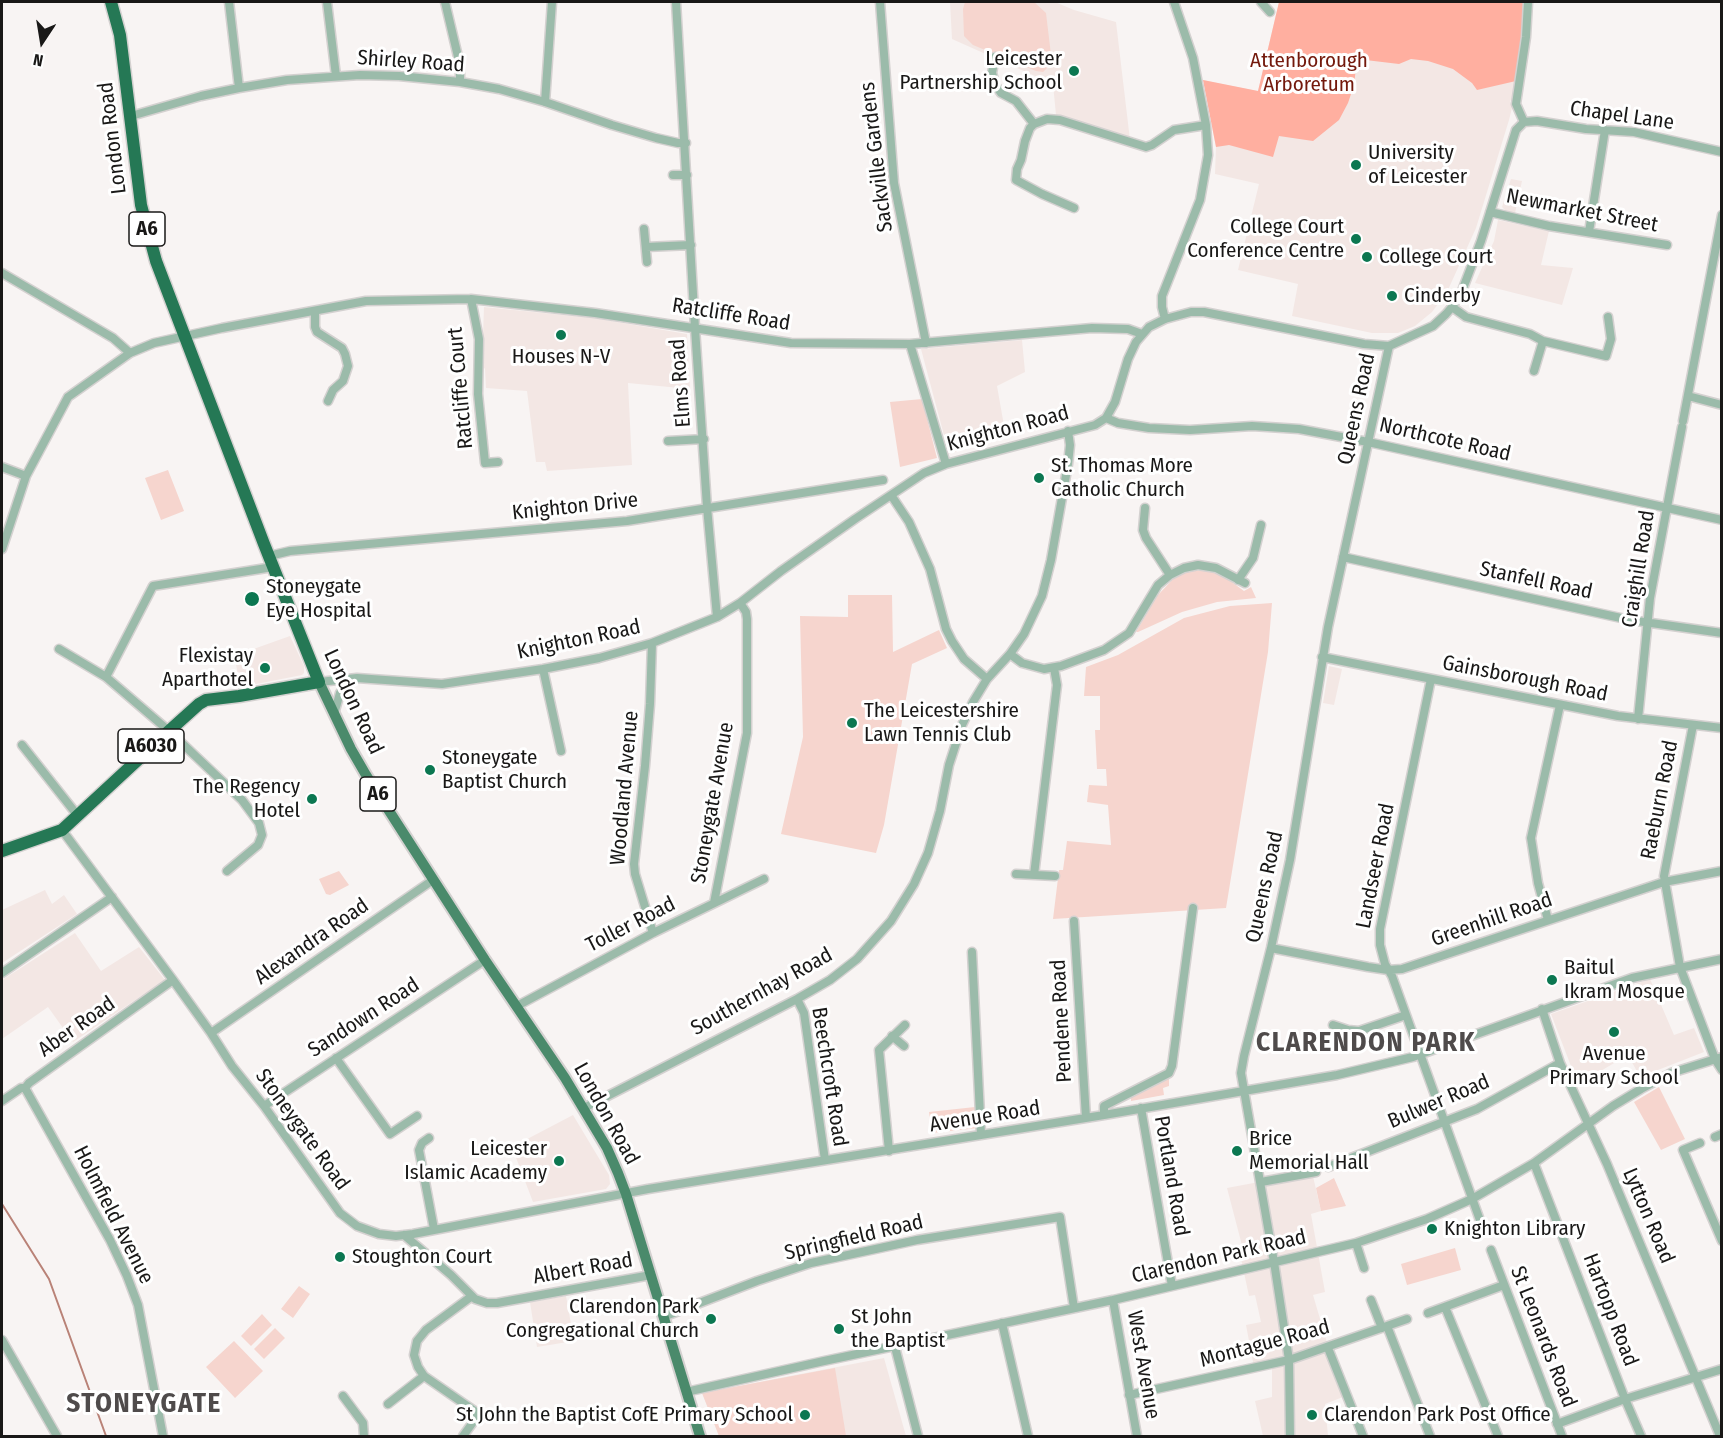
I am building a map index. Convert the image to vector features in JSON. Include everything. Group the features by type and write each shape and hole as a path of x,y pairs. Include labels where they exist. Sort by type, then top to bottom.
{"highway":[{"name":"London Road","path":"111,2 120,34 142,213 156,261 319,682"},
{"name":"A6030","path":"2,851 62,830 109,785 206,700 319,682"}],"main road":[{"name":"London Road","path":"319,682 351,749 366,774 485,960 548,1051 607,1148 626,1194 686,1392 697,1436"}],"street":[{"path":"229,2 239,87"},
{"path":"327,2 336,76"},
{"path":"445,2 460,64 460,82"},
{"path":"545,102 552,2"},
{"name":"Elms Road","path":"676,2 695,328 717,617"},
{"name":"Sackville Gardens","path":"880,2 894,183 926,343"},
{"path":"1166,319 1162,308 1162,296 1192,222 1203,185 1208,155 1206,125 1193,58 1174,2"},
{"path":"1261,2 1270,12"},
{"path":"1106,418 1136,342 1149,327 1166,319 1191,312 1204,312 1328,338 1389,346 1432,326 1452,307 1473,265 1514,136 1521,124 1517,99 1526,37 1528,2"},
{"path":"995,57 992,73 996,86 1001,93 1016,100 1034,124"},
{"name":"Shirley Road","path":"131,116 239,87 336,76 399,76 460,82 499,89 656,138 686,143"},
{"path":"1074,208 1016,180 1025,141 1034,124 1047,119 1060,120 1146,147 1174,130 1206,125"},
{"name":"Chapel Lane","path":"1521,124 1537,121 1634,132 1722,152"},
{"path":"1589,232 1605,130"},
{"path":"673,175 687,175"},
{"name":"Newmarket Street","path":"1490,212 1520,220 1667,245"},
{"name":"Craighill Road","path":"1638,718 1653,581 1722,215"},
{"path":"644,229 647,262"},
{"path":"646,247 691,245"},
{"path":"2,273 113,338 130,353"},
{"name":"Ratcliffe Road","path":"2,549 26,476 68,397 130,353 154,343 222,328 366,301 471,299 595,313 790,343 910,344 1092,328 1128,329 1142,334"},
{"name":"Ratcliffe Court","path":"471,299 478,339 478,394 486,463 498,462"},
{"path":"1452,307 1466,317 1530,334 1566,347 1606,356 1611,339 1608,317"},
{"path":"315,311 317,332 342,348 348,366 343,381 333,390 328,401"},
{"path":"1534,371 1543,340"},
{"path":"910,344 946,464"},
{"name":"Queens Road","path":"1290,1437 1289,1360 1241,1073 1290,860 1322,657 1389,346"},
{"path":"1688,396 1722,405"},
{"name":"Knighton Road","path":"319,682 357,678 442,684 543,669 599,658 652,643 717,617 740,603 781,571 924,473 946,464 1095,425 1106,418"},
{"name":"Northcote Road","path":"1106,418 1118,423 1149,428 1190,430 1252,426 1299,429 1368,442 1722,520"},
{"name":"Southernhay Road","path":"584,1108 830,980 857,958 891,921 925,861 934,834 949,765 962,725 987,680 1010,654 1035,614 1047,580 1068,464 1070,445 1068,431"},
{"path":"668,441 704,439"},
{"path":"2,467 26,476"},
{"name":"Knighton Drive","path":"106,677 153,586 272,562 290,551 627,521 883,480"},
{"path":"891,495 909,522 930,569 946,629 952,642 964,659 987,680"},
{"path":"1145,508 1143,530 1170,575"},
{"path":"1010,654 1022,663 1044,669 1054,668 1104,650 1124,637 1135,625 1158,585 1177,570 1191,566 1207,566 1224,571 1242,582 1253,558 1261,526 1271,530"},
{"name":"Stanfell Road","path":"1344,557 1647,623 1722,633"},
{"name":"Stoneygate Avenue","path":"714,903 747,733 747,619 746,612 740,603"},
{"name":"Woodland Avenue","path":"652,643 650,715 634,864 652,933"},
{"path":"59,649 106,677 169,731 242,800 260,823 262,835 258,845 227,871"},
{"name":"Gainsborough Road","path":"1322,657 1560,705 1638,718 1722,728"},
{"path":"1034,875 1057,685 1054,668"},
{"path":"543,669 561,751"},
{"path":"334,714 342,689 357,678"},
{"name":"Landseer Road","path":"1420,1054 1392,976 1385,964 1380,945 1380,929 1431,679"},
{"path":"1548,920 1538,883 1531,838 1560,705"},
{"name":"Raeburn Road","path":"1693,725 1664,870 1664,882 1680,967 1722,1070"},
{"path":"22,745 78,816"},
{"name":"Stoneygate Road","path":"62,830 212,1033 232,1066 264,1106 340,1213 357,1226 388,1235 404,1235 626,1194"},
{"name":"Greenhill Road","path":"1271,948 1368,968 1402,969 1664,882 1722,872"},
{"path":"1016,874 1054,876"},
{"name":"Toller Road","path":"517,1006 652,933 764,879"},
{"name":"Alexandra Road","path":"212,1033 433,880"},
{"path":"2,973 112,897"},
{"path":"1104,1115 1104,1106 1169,1073 1172,1066 1193,908"},
{"name":"Pendene Road","path":"1074,921 1086,1118"},
{"path":"972,952 981,1136"},
{"name":"Avenue Road","path":"626,1194 1337,1075 1413,1058 1632,978 1722,959"},
{"name":"Sandown Road","path":"264,1106 485,960"},
{"name":"Aber Road","path":"2,1101 21,1088 26,1088 29,1083 173,980"},
{"name":"Beechcroft Road","path":"797,999 804,1013 825,1161"},
{"name":"Lytton Road","path":"1542,1009 1562,1068 1607,1164 1720,1437"},
{"path":"1333,1025 1359,1031 1406,1015"},
{"path":"889,1151 879,1050 905,1025"},
{"path":"892,1036 904,1046"},
{"path":"1420,1054 1481,1223"},
{"path":"336,1058 390,1134 417,1116"},
{"name":"Clarendon Park Road","path":"686,1392 1113,1300 1356,1243 1427,1219 1472,1199 1534,1163 1641,1089 1671,1073 1718,1058"},
{"name":"Bulwer Road","path":"1328,1167 1477,1110 1562,1068"},
{"name":"Holmfield Avenue","path":"26,1088 110,1240 127,1276 138,1305 163,1437"},
{"name":"Portland Road","path":"1141,1108 1172,1286"},
{"path":"429,1138 422,1143 419,1150 434,1229"},
{"path":"1700,1143 1683,1150 1722,1241"},
{"name":"Hartopp Road","path":"1534,1163 1641,1437"},
{"path":"1261,1182 1316,1172"},
{"name":"Springfield Road","path":"663,1317 811,1263 917,1240 1060,1217 1074,1308"},
{"path":"404,1235 472,1296 426,1330 417,1341 414,1354 415,1361 424,1376 479,1414 463,1437"},
{"path":"1356,1243 1364,1269"},
{"name":"St Leonards Road","path":"1491,1250 1562,1437"},
{"name":"Albert Road","path":"472,1296 482,1302 497,1303 651,1275"},
{"path":"1428,1313 1504,1286"},
{"name":"West Avenue","path":"1113,1300 1137,1437"},
{"path":"1371,1300 1430,1437"},
{"path":"1445,1307 1498,1437"},
{"name":"Montague Road","path":"1130,1395 1289,1360 1407,1319"},
{"path":"1002,1323 1028,1437"},
{"path":"2,1340 57,1437"},
{"path":"895,1347 918,1437"},
{"path":"1328,1348 1363,1437"},
{"path":"1557,1424 1625,1399 1722,1369"},
{"path":"388,1404 424,1376"},
{"path":"343,1396 363,1423 364,1437"}],"shaded area":[{"name":"Leicester Partnership School","path":"950,2 1055,2 1116,22 1130,140 1056,115 1053,84 952,39"},
{"path":"965,2 1034,2 1046,13 1051,55 1048,67 1043,72 1036,71 973,45 964,36"},
{"name":"University of Leicester","path":"1279,2 1523,2 1522,38 1513,99 1510,101 1512,108 1476,228 1447,292 1432,312 1415,326 1398,333 1372,333 1292,316 1298,284 1238,270 1259,184 1215,174 1216,147 1203,80 1258,91"},
{"path":"1511,179 1522,181 1515,213 1502,207"},
{"path":"1498,220 1549,231 1541,265 1573,268 1562,305 1475,283 1494,241"},
{"path":"484,307 594,318 687,334 690,389 628,383 632,465 547,471 545,462 536,462 527,391 486,388 485,369 482,365"},
{"path":"1022,340 1025,372 997,386 1006,437 949,454 921,349"},
{"path":"922,399 937,458 900,467 890,402"},
{"path":"168,470 184,511 161,520 145,478"},
{"path":"1203,570 1221,574 1244,591 1251,587 1256,598 1217,602 1182,612 1136,632 1157,596 1175,577 1189,571"},
{"name":"The Leicestershire Lawn Tennis Club","path":"848,595 892,595 893,652 939,630 947,648 912,664 884,825 876,853 781,834 803,737 800,616 848,617"},
{"path":"1272,603 1268,652 1226,908 1053,919 1059,870 1063,870 1067,841 1111,845 1108,805 1087,802 1089,785 1107,786 1106,769 1097,769 1095,730 1100,730 1100,696 1084,696 1086,667 1118,655 1184,618 1230,606"},
{"path":"290,636 304,666 304,673 241,687 234,656"},
{"path":"1329,666 1342,669 1334,705 1323,703"},
{"path":"339,871 349,885 330,895 326,894 319,879"},
{"path":"45,890 52,904 64,895 77,914 2,963 2,910"},
{"path":"75,933 101,971 139,947 165,980 73,1042 48,1007 2,1039 2,980"},
{"name":"Avenue Primary School","path":"1650,979 1674,1035 1694,1028 1704,1052 1640,1077 1628,1055 1579,1087 1551,1014"},
{"path":"1169,1077 1169,1086 1163,1088 1164,1095 1131,1101 1131,1097"},
{"path":"1659,1087 1685,1139 1661,1150 1634,1102"},
{"path":"975,1107 978,1128 932,1133 929,1112"},
{"name":"Leicester Islamic Academy","path":"573,1115 609,1175 610,1184 606,1189 533,1202 512,1147"},
{"path":"1312,1172 1321,1211 1311,1214 1325,1292 1313,1295 1343,1397 1325,1404 1328,1436 1263,1436 1255,1401 1272,1397 1272,1369 1271,1364 1255,1368 1253,1362 1246,1325 1261,1322 1255,1295 1249,1296 1240,1254 1244,1253 1227,1188"},
{"path":"1334,1178 1346,1206 1321,1211 1316,1188"},
{"path":"1455,1248 1461,1270 1407,1285 1401,1264"},
{"path":"299,1286 310,1294 293,1318 281,1309"},
{"path":"566,1296 574,1341 537,1347 530,1302"},
{"path":"262,1314 272,1325 251,1346 241,1336"},
{"path":"275,1328 285,1338 264,1359 254,1349"},
{"path":"234,1341 263,1371 235,1398 206,1367"},
{"name":"St John the Baptist CofE Primary School","path":"884,1358 906,1436 719,1436 702,1393"},
{"name":"St John the Baptist CofE Primary School","path":"835,1368 846,1436 719,1436 702,1393"}],"green space":[{"name":"Attenborough Arboretum","path":"1279,2 1523,2 1522,38 1516,81 1477,90 1472,83 1453,69 1428,61 1411,59 1399,64 1357,59 1354,85 1339,120 1313,141 1279,136 1273,157 1229,145 1216,147 1203,80 1258,91"}],"waterway":[{"path":"2,1204 49,1279 106,1436"}],"place":[{"name":"Leicester Partnership School","path":"1074,71"},
{"name":"University of Leicester","path":"1356,165"},
{"name":"College Court Conference Centre","path":"1356,239"},
{"name":"College Court","path":"1367,257"},
{"name":"Cinderby","path":"1392,296"},
{"name":"Houses N-V","path":"561,335"},
{"name":"St. Thomas More Catholic Church","path":"1039,478"},
{"name":"Stoneygate Eye Hospital","path":"252,599"},
{"name":"Flexistay Aparthotel","path":"265,668"},
{"name":"The Leicestershire Lawn Tennis Club","path":"852,723"},
{"name":"Stoneygate Baptist Church","path":"430,770"},
{"name":"The Regency Hotel","path":"312,799"},
{"name":"Baitul Ikram Mosque","path":"1552,980"},
{"name":"Avenue Primary School","path":"1614,1032"},
{"name":"Brice Memorial Hall","path":"1237,1151"},
{"name":"Leicester Islamic Academy","path":"559,1161"},
{"name":"Knighton Library","path":"1432,1229"},
{"name":"Stoughton Court","path":"340,1257"},
{"name":"Clarendon Park Congregational Church","path":"711,1319"},
{"name":"St John the Baptist","path":"839,1329"},
{"name":"St John the Baptist CofE Primary School","path":"805,1415"},
{"name":"Clarendon Park Post Office","path":"1312,1415"}],"district":[{"name":"CLARENDON PARK","path":"1366,1043"},
{"name":"STONEYGATE","path":"144,1404"}]}
